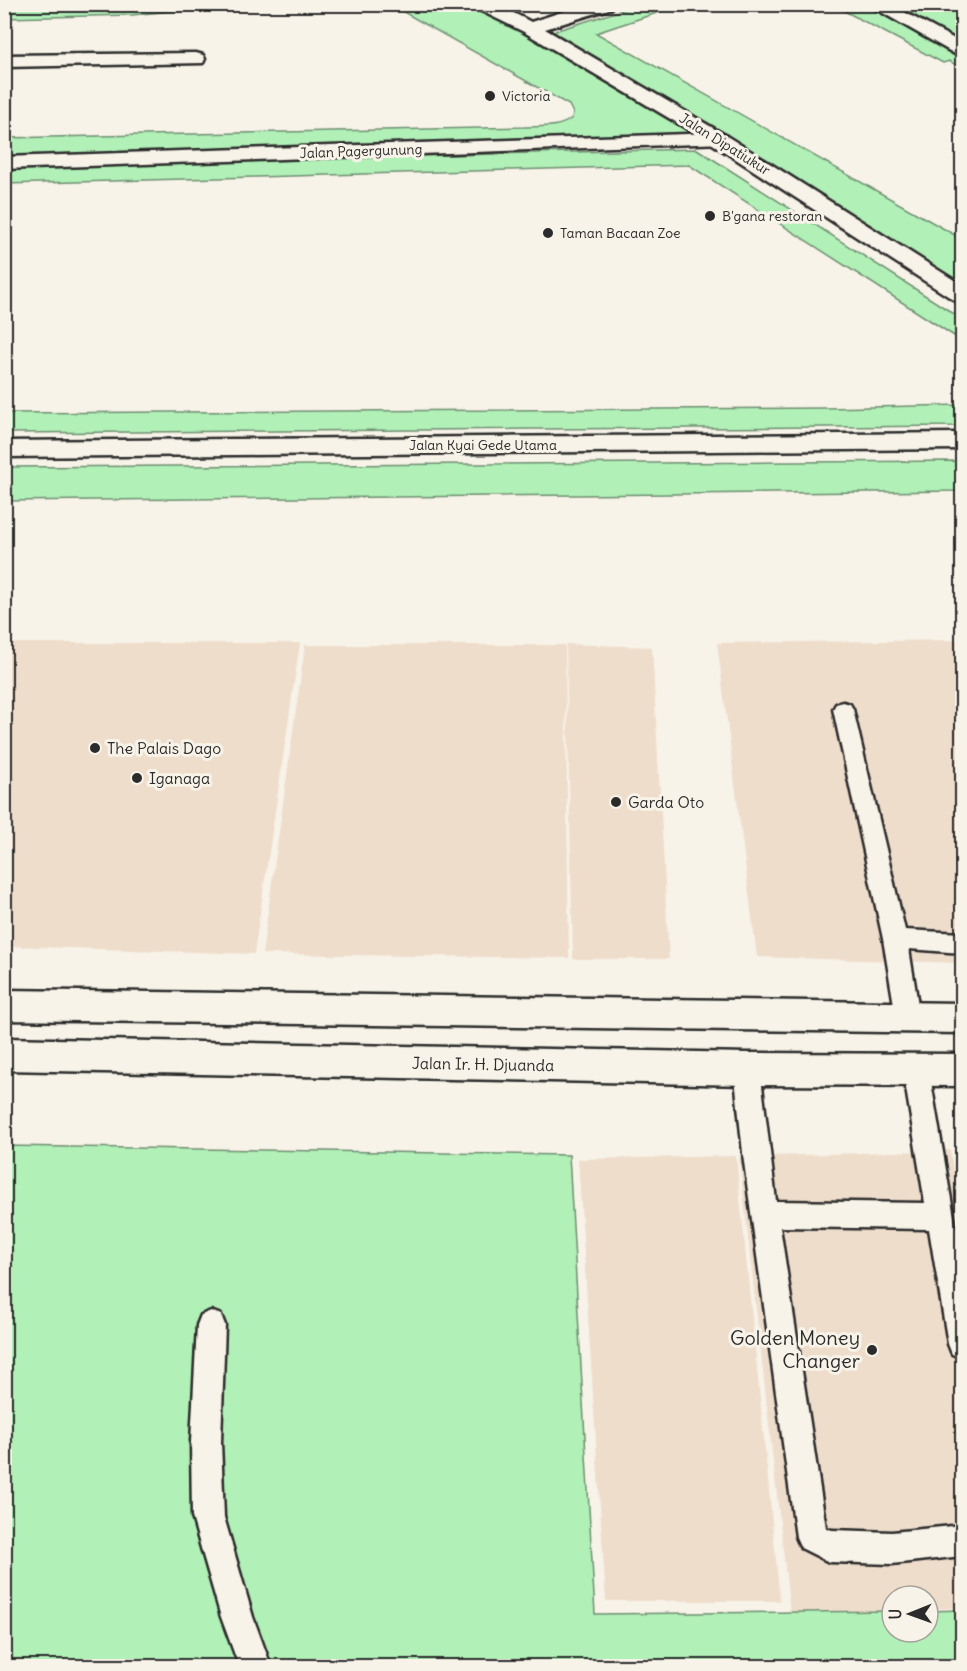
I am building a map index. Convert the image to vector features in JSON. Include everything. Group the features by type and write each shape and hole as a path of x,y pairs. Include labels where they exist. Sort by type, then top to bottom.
{"street":[{"name":"Jalan Dipatiukur","path":"481,4 530,28 718,139 963,295"},
{"path":"530,28 606,4"},
{"path":"875,4 963,50"},
{"path":"4,61 196,59"},
{"name":"Jalan Pagergunung","path":"4,163 718,139"},
{"name":"Jalan Kyai Gede Utama","path":"4,449 963,441"},
{"path":"4,1005 963,1017"},
{"name":"Jalan Ir. H. Djuanda","path":"4,1054 747,1069 963,1071"}],"lane":[{"path":"843,709 895,939 908,1017"},
{"path":"895,939 963,943"},
{"path":"747,1069 757,1162 812,1537 829,1546 892,1548 963,1541"},
{"path":"916,1070 963,1344"},
{"path":"766,1214 940,1216"},
{"path":"211,1325 206,1442 208,1517 237,1617 255,1666"}],"shaded area":[{"path":"962,640 962,963 757,957 717,643"},
{"path":"5,643 300,643 254,954 5,946"},
{"path":"566,644 652,647 669,959 573,959"},
{"path":"305,645 565,645 569,958 262,954"},
{"path":"950,1150 962,1220 962,1608 940,1609 940,1584 880,1584 880,1610 790,1612 739,1157"},
{"path":"736,1156 780,1601 606,1601 578,1159"}],"green space":[{"path":"472,4 525,30 714,138 5,158 4,138 543,127 561,124 572,118 573,113 569,105 391,5"},
{"path":"4,5 231,5 132,15 5,18"},
{"path":"638,5 681,5 596,33 962,239 962,283 545,34"},
{"path":"833,5 867,5 962,55 962,68 949,61 943,63"},
{"path":"882,5 962,5 962,46"},
{"path":"697,149 962,319 962,341 689,165 5,184 4,166"},
{"path":"962,405 962,426 4,433 5,413 826,408"},
{"path":"962,461 962,491 4,501 5,467"},
{"path":"5,1146 569,1155 595,1614 880,1611 880,1644 940,1644 940,1611 962,1610 962,1666 5,1666"}],"place":[{"name":"Victoria","path":"490,96"},
{"name":"B'gana restoran","path":"710,216"},
{"name":"Taman Bacaan Zoe","path":"548,233"},
{"name":"The Palais Dago","path":"95,748"},
{"name":"Iganaga","path":"137,778"},
{"name":"Garda Oto","path":"616,802"},
{"name":"Golden Money Changer","path":"872,1350"}]}
